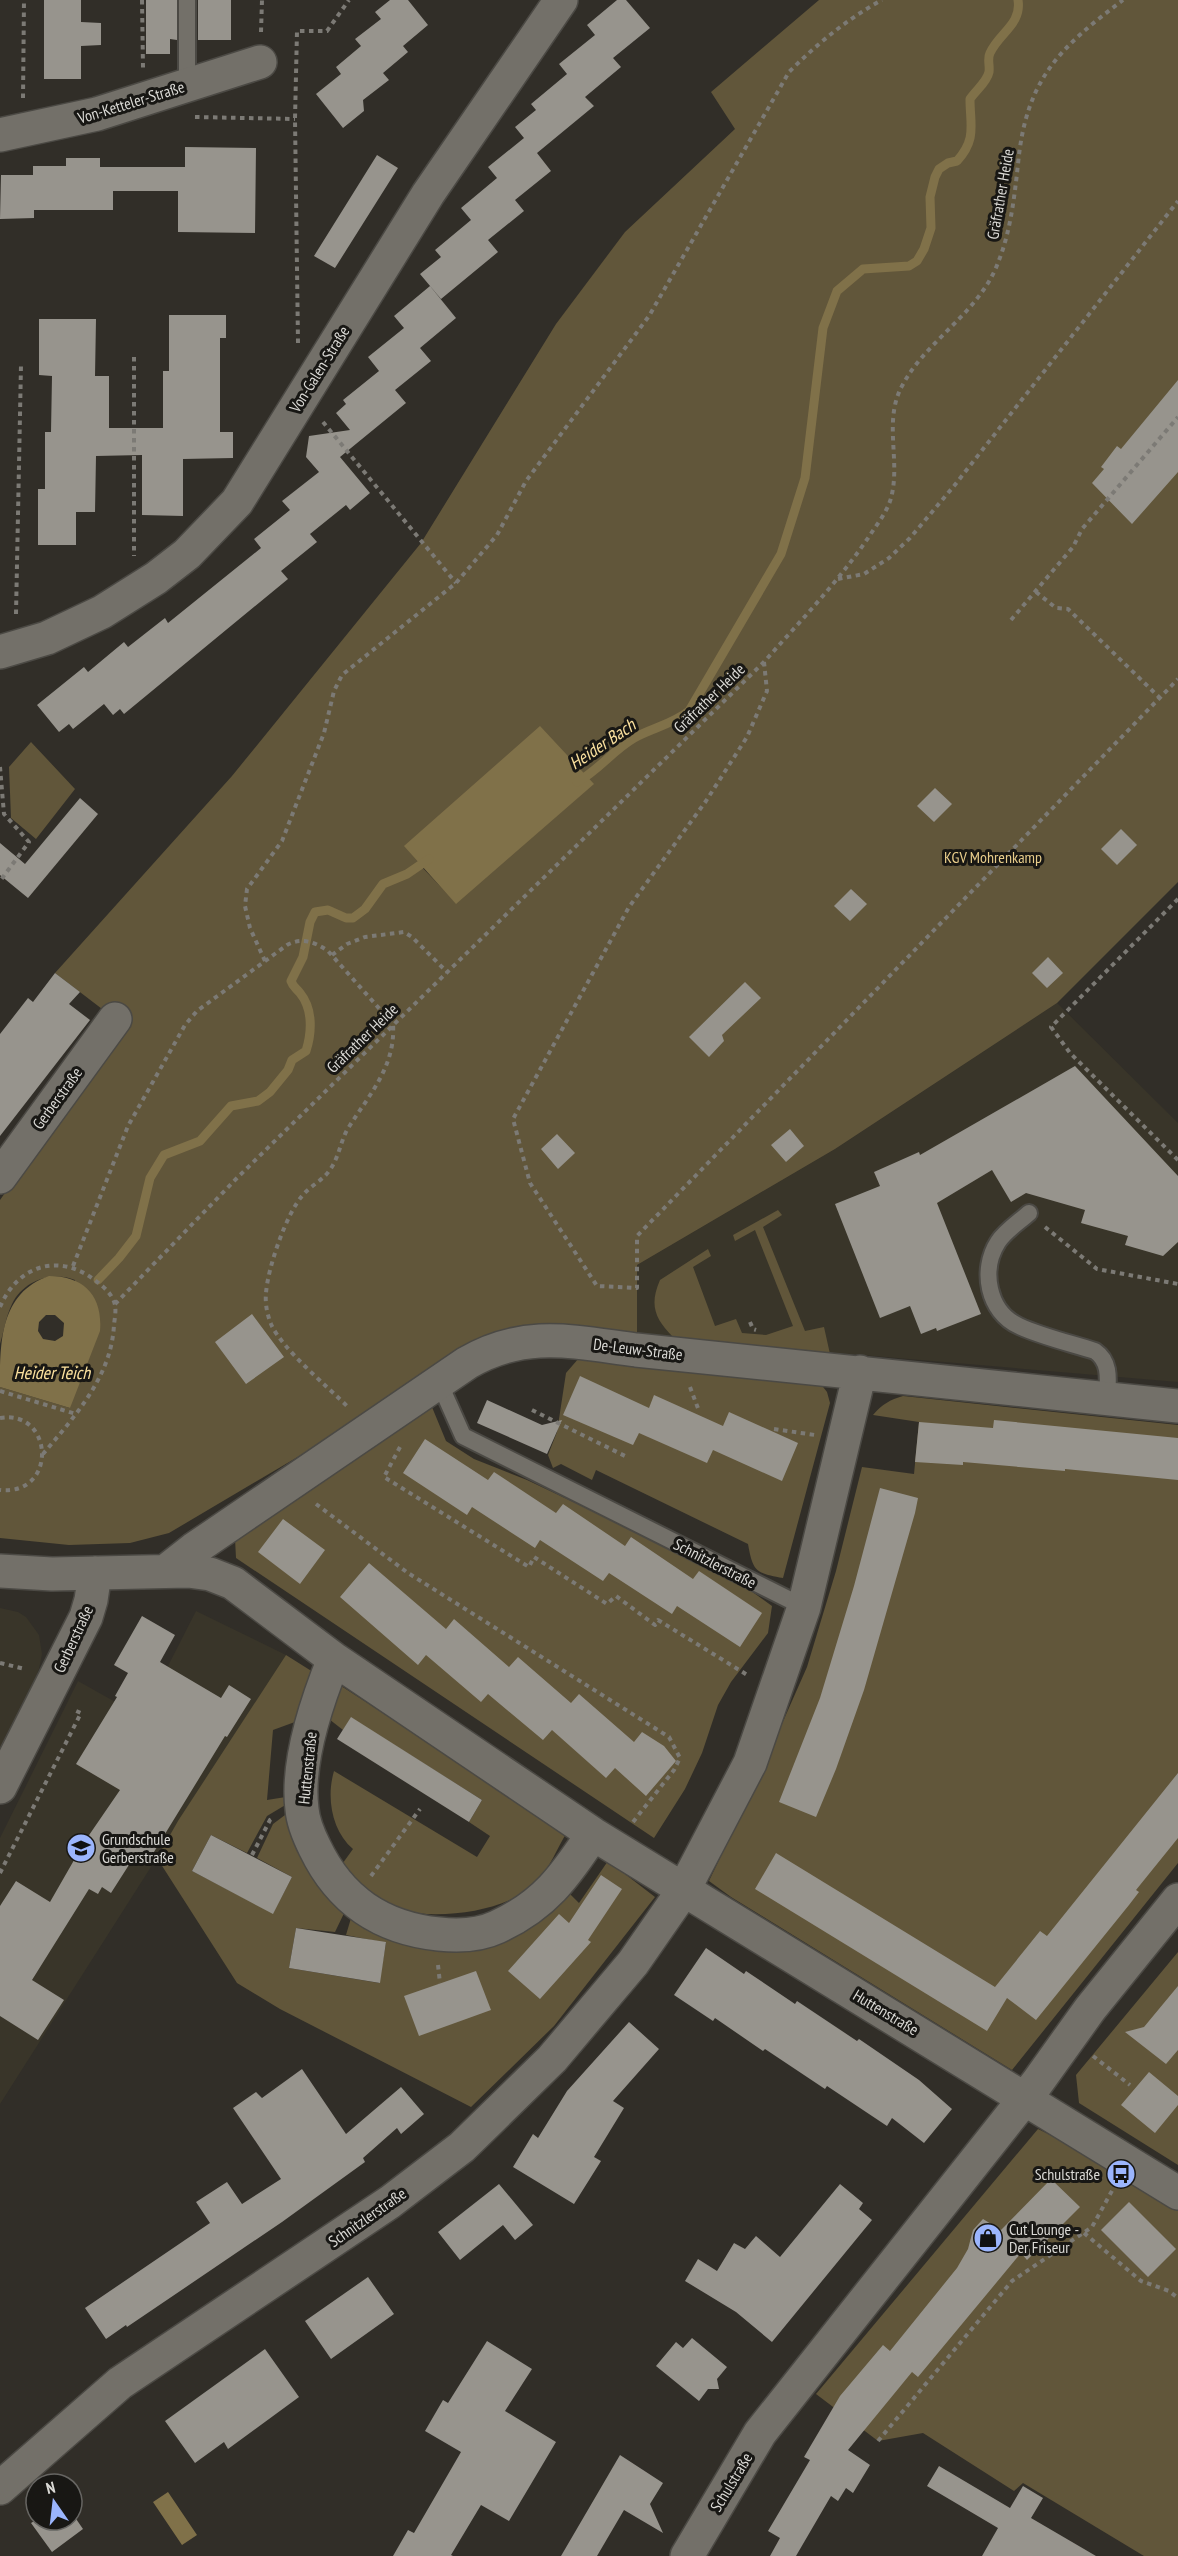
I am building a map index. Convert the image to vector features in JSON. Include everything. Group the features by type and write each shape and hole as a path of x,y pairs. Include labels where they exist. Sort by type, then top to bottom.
{"street":[{"name":"Von-Galen-Straße","path":"8,650 75,626 156,578 187,554 237,502 428,194 561,0"},
{"name":"Von-Ketteler-Straße","path":"11,133 97,114 144,99 190,101 260,62"},
{"name":"Gerberstraße","path":"0,1177 115,1019"},
{"name":"De-Leuw-Straße","path":"166,1571 368,1429 482,1354 519,1342 561,1340 636,1350 1178,1406"},
{"path":"804,1607 860,1372"},
{"path":"0,1571 52,1574 95,1573"},
{"name":"Huttenstraße","path":"95,1573 166,1571 210,1574 233,1583 334,1659 604,1841 682,1891 1026,2098 1178,2193"},
{"name":"Gerberstraße","path":"0,1787 86,1617 95,1573"},
{"name":"Schnitzlerstraße","path":"0,2488 120,2383 390,2202 462,2147 552,2059 633,1963 682,1891 750,1763 804,1607"},
{"name":"Huttenstraße","path":"334,1659 318,1699 309,1735 303,1775 302,1810 310,1837 324,1866 342,1891 368,1912 397,1926 425,1933 474,1935 495,1928 545,1897 604,1841"},
{"name":"Schulstraße","path":"687,2556 760,2433 1026,2098 1070,2037 1178,1900"}],"lane":[{"path":"187,0 190,101"},
{"path":"1029,1213 999,1240 992,1254 988,1271 989,1286 995,1304 1005,1318 1020,1326 1095,1351 1103,1357 1107,1368 1107,1398"},
{"name":"Schnitzlerstraße","path":"439,1382 463,1436 804,1607"}],"path":[{"path":"11,133 24,0"},
{"path":"142,0 144,99"},
{"path":"349,0 327,31 297,31 295,120 298,377 315,413 456,583"},
{"path":"265,961 250,928 245,906 247,889 282,841 324,733 334,691 342,675 456,583 497,535 526,481 649,316 789,72 814,46 865,9 882,0"},
{"name":"Gräfrather Heide","path":"115,1305 237,1178 764,662 837,579 866,541 886,510 892,496 892,423 901,387 912,370 965,315 981,294 994,270 1011,218 1022,129 1029,104 1046,71 1068,44 1123,0"},
{"path":"190,101 295,120"},
{"path":"837,579 864,574 889,558 910,538 954,486 1178,201"},
{"path":"134,357 134,592"},
{"path":"8,650 21,365"},
{"path":"1011,620 1074,547 1082,529 1178,417"},
{"path":"1036,592 1056,608 1068,609 1160,698"},
{"path":"764,662 767,691 747,737 706,801 629,907 513,1119 530,1184 597,1286 637,1288 637,1236 1178,679"},
{"path":"0,767 4,814 30,842 0,881"},
{"path":"1178,899 1051,1027 1070,1053 1178,1160"},
{"path":"332,955 347,944 365,937 404,932 447,972"},
{"path":"74,1266 128,1126 185,1025 197,1011 287,945 303,941 317,943 332,955 393,1024 394,1036 386,1069 346,1132 339,1156 328,1172 303,1195 288,1218 269,1275 266,1293 267,1309 272,1325 293,1353 368,1429"},
{"path":"1029,1213 1097,1269 1178,1284"},
{"path":"0,1307 6,1293 34,1269 60,1265 74,1266 84,1272 106,1289 115,1305 114,1336 99,1380 76,1414 43,1454"},
{"path":"1172,1282 1178,1276"},
{"path":"0,1391 76,1414"},
{"path":"532,1410 625,1456"},
{"path":"0,1418 7,1416 29,1424 37,1432 43,1454 42,1465 28,1483 18,1489 0,1490"},
{"path":"774,1429 844,1439"},
{"path":"405,1438 384,1477 529,1567 534,1557 607,1604 615,1596 655,1625 658,1620 775,1693"},
{"path":"289,1484 408,1573 669,1737 680,1758 674,1770 604,1841"},
{"path":"0,1873 81,1713 66,1705"},
{"path":"353,1900 420,1809"},
{"path":"1070,2037 1130,2085"},
{"path":"878,2441 1012,2281 1092,2227 1127,2162"},
{"path":"1084,2233 1141,2281 1169,2291 1178,2298"}],"shaded area":[{"path":"1057,1003 1178,1123 1178,1382 767,1347 637,1333 637,1265 835,1149"},
{"path":"0,1608 18,1612 26,1617 39,1635 42,1654 39,1669 6,1749 0,1746"},
{"name":"Grundschule Gerberstraße","path":"196,1611 286,1655 0,2104 0,1838 78,1681 142,1717"}],"green space":[{"name":"KGV Mohrenkamp","path":"819,0 1178,0 1178,882 1057,1003 835,1149 637,1265 637,1333 548,1325 318,1445 169,1533 130,1543 69,1545 0,1538 0,1387 70,1408 75,1280 66,1277 48,1277 31,1283 12,1304 0,1344 0,1200 123,1025 55,973 232,776 421,543 556,324 625,232 735,129 711,92","holes":["586,777 593,784 456,903 419,864"]},
{"path":"31,742 75,789 36,839 11,818 9,767"},
{"path":"778,1210 782,1215 763,1227 805,1331 824,1327 830,1354 673,1337 658,1318 656,1311 655,1297 660,1280 708,1249 711,1256 693,1267 715,1326 736,1319 742,1333 766,1335 793,1326 755,1230 735,1241 733,1235"},
{"path":"579,1358 820,1383 827,1392 830,1403 783,1578 757,1569 748,1544 596,1470 592,1480 561,1464 553,1468 548,1455 557,1432 566,1373"},
{"path":"427,1395 446,1441 474,1459 527,1480 662,1544 747,1588 772,1606 768,1633 731,1682 718,1705 702,1753 685,1789 654,1838 236,1558 235,1539"},
{"path":"903,1396 1178,1425 1178,1863 1012,2070 731,1897 709,1881 807,1667 836,1571 862,1467 914,1474 919,1422 873,1415 886,1403"},
{"path":"286,1655 313,1672 303,1719 273,1730 267,1800 292,1796 292,1801 267,1816 247,1853 211,1835 192,1871 273,1913 292,1877 257,1858 273,1824 293,1809 348,1905 335,1932 296,1928 289,1968 379,1983 386,1943 346,1935 354,1908 424,1942 566,1890 579,1903 608,1861 655,1897 554,2026 471,2107 280,2009 237,1983 157,1858 178,1821"},
{"path":"335,1682 567,1832 549,1866 536,1883 521,1894 502,1903 479,1910 456,1913 432,1914 388,1908 362,1894 340,1867 353,1849 340,1833 333,1813 331,1792 334,1771 477,1857 490,1836 469,1822 482,1800 351,1718 343,1730 320,1712"},
{"path":"1178,1952 1178,2165 1079,2103 1076,2075"},
{"path":"1038,2129 1077,2148 1178,2208 1178,2556 1144,2556 1023,2483 1014,2491 923,2433 878,2441 816,2394"}],"water":[{"path":"540,726 594,784 456,904 404,846"},
{"name":"Heider Teich","path":"49,1276 72,1280 89,1290 98,1308 100,1331 70,1408 0,1387 1,1353 6,1321 21,1294 33,1284","holes":["46,1315 55,1315 64,1323 63,1336 55,1341 43,1339 38,1331 39,1322"]},
{"path":"168,2492 197,2535 182,2545 153,2502"}],"building":[{"path":"44,0 81,0 81,22 101,23 101,45 81,46 81,79 44,79"},
{"path":"146,0 177,0 177,40 170,39 170,54 146,54"},
{"path":"198,0 231,0 231,40 198,40"},
{"path":"390,0 408,0 428,25 403,46 408,52 383,73 389,80 363,100 364,111 343,128 316,94 341,74 336,67 361,46 355,39 381,19 375,12"},
{"path":"617,0 626,0 650,28 613,58 621,67 585,97 594,106 537,153 551,171 515,200 524,211 488,240 498,252 441,299 420,274 441,257 435,250 471,220 461,208 497,178 488,167 524,138 515,127 536,110 531,104 567,74 559,64 595,35 587,25"},
{"path":"185,147 256,148 255,233 178,232 178,191 113,191 113,210 34,210 34,218 0,219 1,175 33,175 33,166 66,166 66,158 100,158 100,167 185,167"},
{"path":"377,155 398,168 335,268 314,256"},
{"path":"430,286 456,318 420,348 431,361 395,390 406,403 340,457 370,493 350,510 346,505 310,534 317,542 281,571 288,579 124,714 120,709 113,715 104,704 73,729 69,724 59,732 37,705 84,667 88,672 124,642 128,647 165,618 168,623 261,548 254,539 290,510 282,501 319,472 306,457 309,436 350,430 336,413 346,404 343,400 379,371 368,357 404,328 394,316"},
{"path":"169,315 226,315 226,338 220,338 220,432 233,432 233,458 183,459 183,516 142,515 142,455 96,456 95,512 76,512 76,545 38,545 38,489 45,489 45,432 51,432 52,376 39,375 39,319 96,319 95,376 109,376 109,428 163,428 163,371 169,371"},
{"path":"1178,380 1178,472 1132,524 1092,483 1104,469 1101,467 1117,446 1121,449"},
{"path":"935,788 952,804 934,822 917,806"},
{"path":"80,798 98,814 28,898 0,875 0,843 25,864"},
{"path":"1121,829 1137,845 1117,865 1101,849"},
{"path":"851,889 867,904 850,921 834,906"},
{"path":"1048,957 1063,973 1047,988 1032,973"},
{"path":"55,973 80,992 69,1004 90,1020 0,1136 0,1034 28,998 33,1002"},
{"path":"745,982 761,998 722,1035 724,1041 709,1057 689,1037"},
{"path":"1075,1066 1178,1176 1178,1242 1163,1256 1125,1245 1128,1236 1081,1223 1085,1210 1026,1193 1011,1202 992,1170 937,1203 981,1314 937,1331 936,1328 921,1334 910,1306 880,1318 835,1204 880,1186 874,1172 919,1152 920,1155"},
{"path":"790,1129 804,1146 786,1162 771,1145"},
{"path":"557,1134 575,1153 558,1169 541,1149"},
{"path":"252,1314 284,1357 246,1384 215,1342"},
{"path":"580,1376 649,1408 654,1395 723,1426 729,1412 798,1443 782,1481 713,1450 707,1463 639,1433 633,1445 563,1415"},
{"path":"487,1400 542,1425 562,1420 547,1454 477,1423"},
{"path":"994,1420 1178,1438 1178,1480 963,1462 963,1465 915,1462 919,1422 993,1428"},
{"path":"425,1439 488,1480 494,1472 556,1513 563,1504 625,1546 631,1537 693,1579 699,1571 762,1613 740,1647 677,1606 672,1614 609,1573 603,1581 540,1540 535,1548 472,1507 467,1515 403,1473"},
{"path":"880,1488 918,1498 864,1690 816,1817 779,1802 820,1698 854,1586"},
{"path":"283,1519 325,1550 300,1584 258,1552"},
{"path":"369,1563 446,1629 454,1619 509,1667 518,1657 571,1703 579,1694 634,1742 642,1732 664,1746 676,1761 646,1796 615,1768 606,1778 552,1730 543,1740 488,1694 481,1702 426,1655 418,1665 340,1597"},
{"path":"142,1616 175,1635 160,1662 221,1698 229,1685 251,1699 227,1737 225,1736 146,1865 134,1857 111,1893 102,1887 98,1894 89,1889 32,1980 64,2000 38,2040 0,2016 0,1906 16,1881 50,1902 85,1841 120,1790 76,1764 117,1697 115,1696 128,1673 114,1665"},
{"path":"351,1717 482,1800 469,1822 337,1739"},
{"path":"1178,1773 1178,1838 1136,1890 1139,1892 1129,1905 1036,2020 1007,1998 987,2031 755,1889 776,1853 995,1987 1040,1931 1047,1936"},
{"path":"211,1835 292,1877 273,1914 192,1871"},
{"path":"601,1875 622,1889 588,1940 591,1942 540,1999 508,1971 559,1914 569,1923"},
{"path":"296,1928 386,1942 380,1983 289,1968"},
{"path":"706,1948 744,1974 746,1971 795,2004 797,2001 857,2041 859,2039 919,2080 952,2109 924,2143 892,2118 887,2126 827,2086 825,2089 765,2049 763,2051 715,2018 713,2021 674,1995"},
{"path":"476,1971 491,2010 419,2036 404,1996"},
{"path":"1178,1986 1178,2050 1166,2064 1125,2032 1144,2027"},
{"path":"629,2022 659,2049 613,2101 624,2108 594,2157 601,2161 574,2204 513,2167 533,2134 538,2138 567,2091"},
{"path":"302,2069 346,2134 401,2087 424,2114 401,2134 397,2128 363,2158 365,2162 282,2222 106,2339 85,2308 210,2223 196,2202 227,2182 242,2204 281,2179 233,2108 256,2092 262,2098"},
{"path":"1149,2072 1178,2096 1178,2105 1155,2133 1121,2105"},
{"path":"1051,2179 1080,2207 1027,2260 1021,2253 918,2377 912,2372 848,2450 870,2465 853,2493 846,2488 838,2501 831,2496 796,2556 770,2556 780,2538 768,2531 810,2460 804,2457 840,2396 883,2345 890,2351 957,2268 968,2249 973,2230 983,2219 1001,2230"},
{"path":"499,2184 533,2225 515,2240 503,2225 460,2260 438,2232"},
{"path":"840,2184 863,2203 859,2209 872,2220 772,2342 736,2312 685,2281 698,2259 717,2271 734,2243 745,2249 756,2236 780,2257"},
{"path":"1129,2202 1176,2249 1148,2277 1101,2230"},
{"path":"368,2277 394,2314 331,2359 305,2321"},
{"path":"692,2338 727,2367 717,2379 719,2389 708,2389 699,2401 656,2366 676,2342 683,2348"},
{"path":"487,2341 532,2369 505,2411 556,2442 509,2521 481,2505 451,2555 453,2556 393,2556 408,2530 414,2533 461,2452 425,2431 443,2400 448,2403"},
{"path":"265,2349 299,2397 228,2449 224,2442 195,2463 165,2421"},
{"path":"620,2455 663,2483 650,2504 663,2533 624,2510 597,2556 561,2556"},
{"path":"939,2466 1010,2508 1023,2486 1043,2498 1031,2518 1096,2556 982,2556 998,2528 927,2486"},
{"path":"38,2532 79,2532 52,2552"}],"waterway":[{"name":"Heider Bach","path":"577,782 634,738 689,711 781,554 805,478 823,328 837,291 863,269 909,266 917,261 931,228 930,197 935,177 939,169 948,163 957,161 967,146 971,132 970,99 988,76 990,53 1017,16 1018,0"},
{"name":"Heider Bach","path":"98,1280 136,1236 150,1178 164,1155 200,1141 231,1106 258,1101 270,1092 288,1070 292,1060 306,1051 310,1029 309,1013 304,999 291,981 303,957 310,922 315,912 328,910 346,918 353,918 365,909 383,884 407,874 429,859"}],"place":[{"name":"Grundschule Gerberstraße","path":"81,1848"},
{"name":"Schulstraße","path":"1121,2174"},
{"name":"Cut Lounge - Der Friseur","path":"988,2238"}]}
